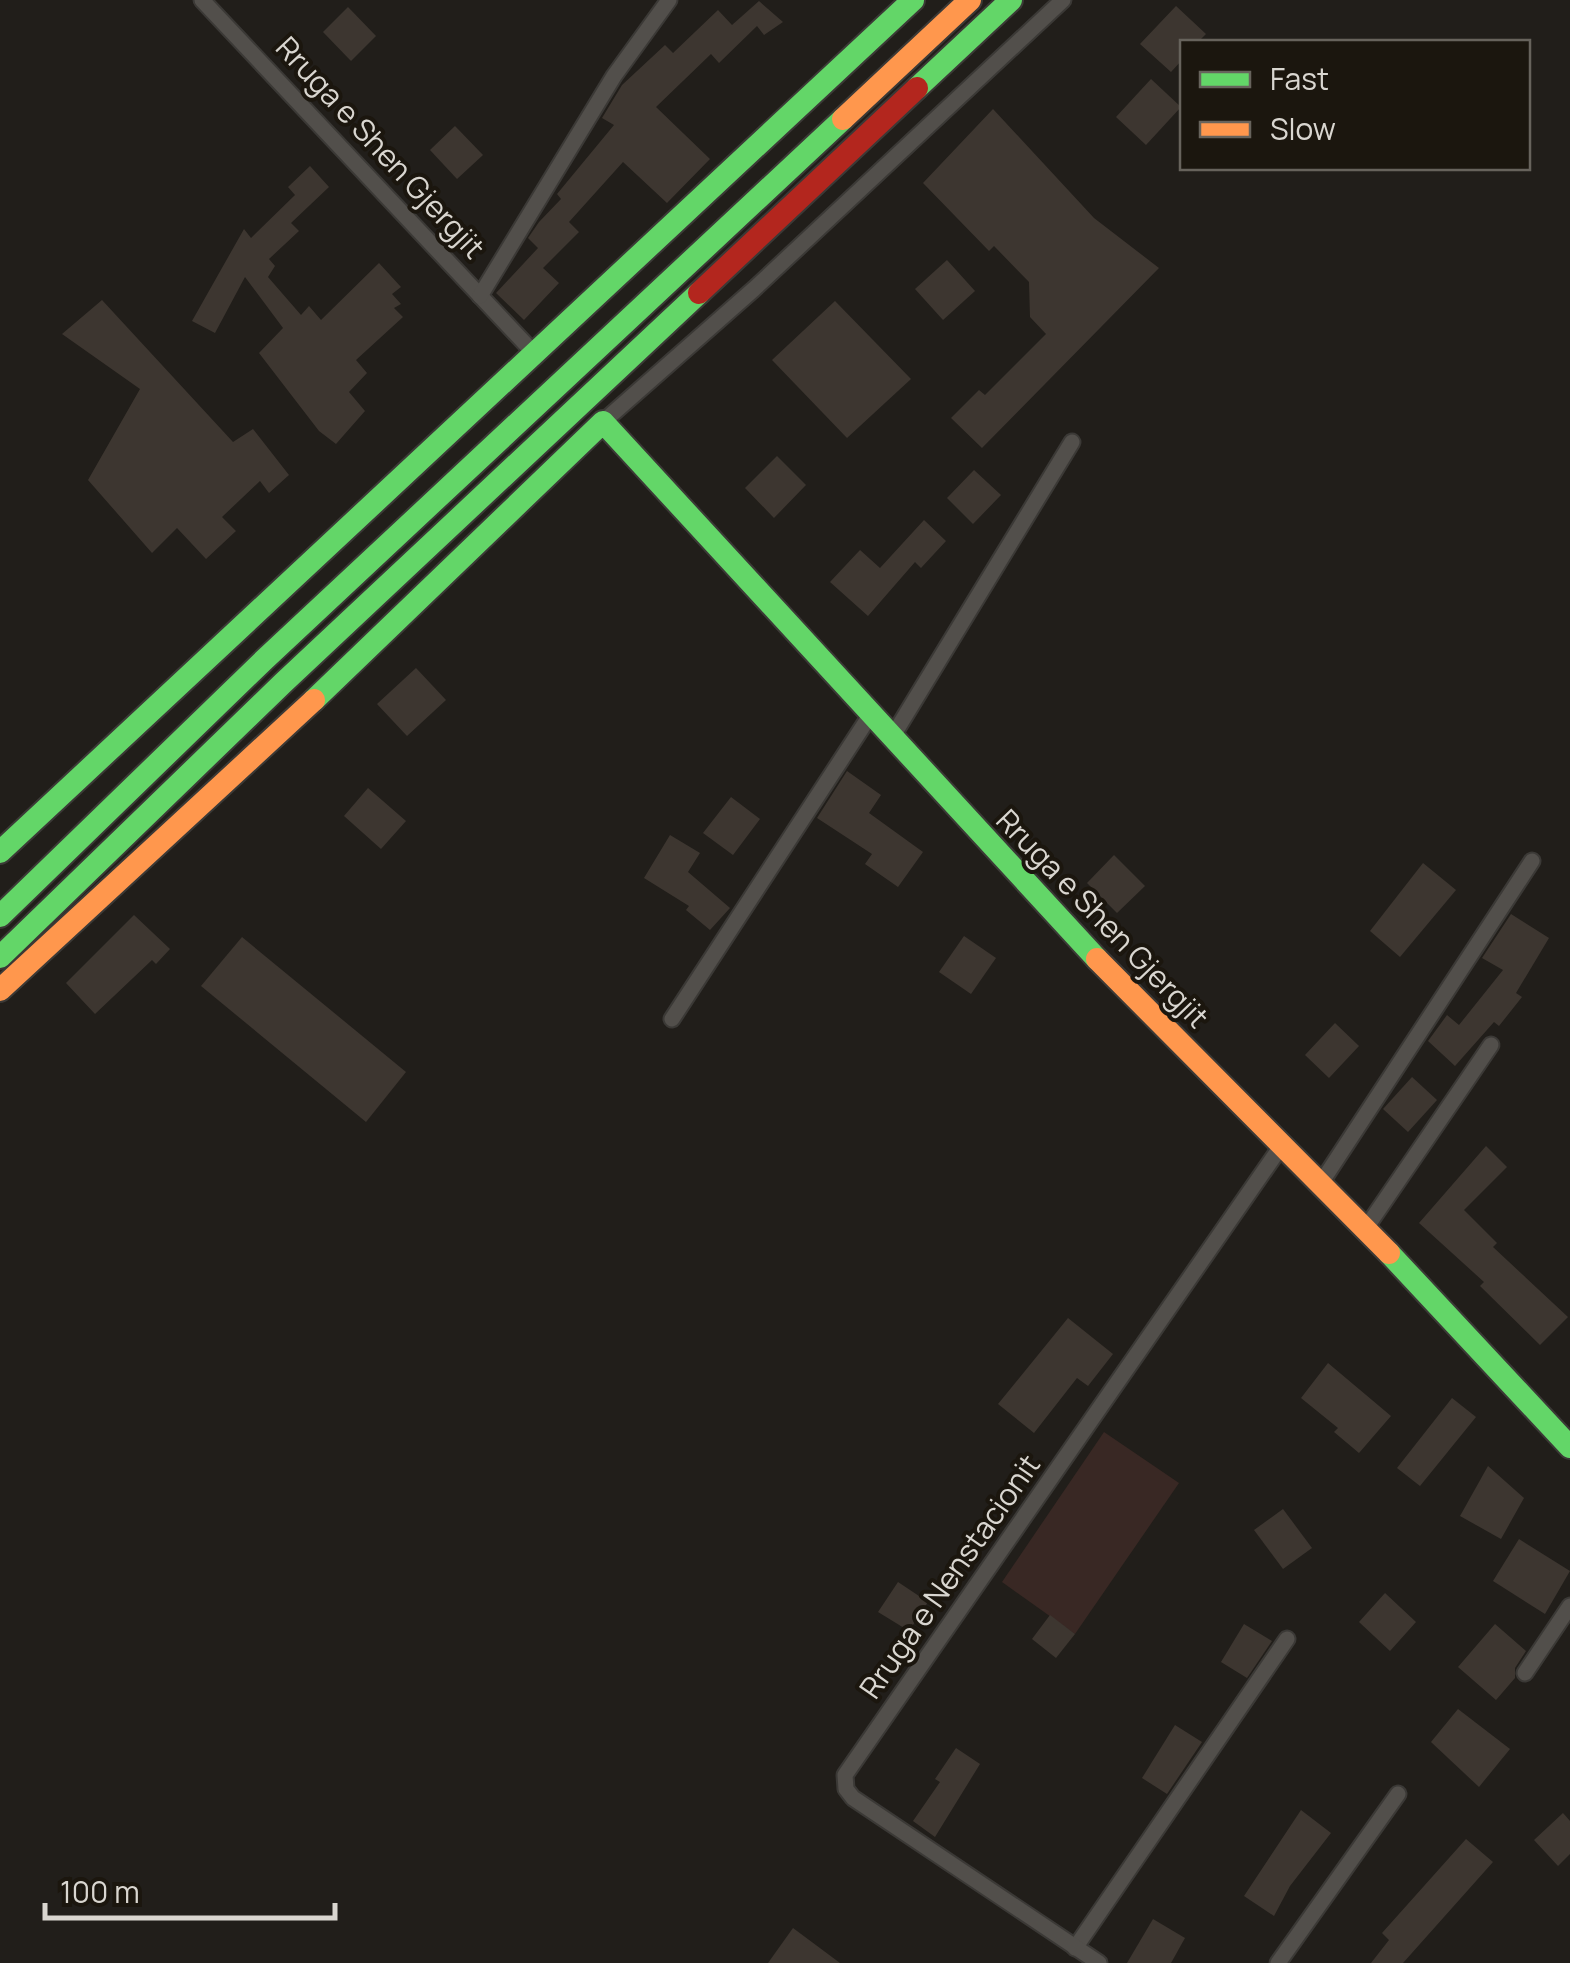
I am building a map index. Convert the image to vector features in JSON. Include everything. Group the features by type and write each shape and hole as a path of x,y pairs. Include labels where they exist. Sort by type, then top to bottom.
{"main road":[{"path":"0,852 286,588 525,343 913,0"},
{"path":"0,916 264,660 970,0"},
{"path":"0,957 1010,0"},
{"path":"0,990 323,692 603,422"},
{"name":"Rruga e Shen Gjergjit","path":"603,422 894,734 1040,901 1366,1228 1570,1447"}],"street":[{"name":"Rruga e Shen Gjergjit","path":"202,0 525,343"},
{"path":"480,296 594,107 670,0"},
{"path":"603,422 754,289 1063,0"},
{"path":"894,734 1072,442"},
{"path":"672,1019 873,712"},
{"path":"1321,1183 1532,861"},
{"path":"1366,1228 1491,1046"},
{"name":"Rruga e Nenstacionit","path":"1099,1963 852,1798 846,1789 845,1775 1282,1145"},
{"path":"1525,1673 1570,1606"},
{"path":"1076,1948 1287,1640"},
{"path":"1278,1963 1398,1794"}],"shaded area":[{"path":"1104,1432 1179,1483 1075,1634 1002,1582"}],"building":[{"path":"759,1 783,22 764,35 757,26 719,63 711,54 656,107 710,159 667,203 623,162 569,222 579,232 543,268 559,283 524,320 496,293 538,248 528,238 561,199 557,194 614,125 602,118 622,85 665,45 673,53 718,10 732,25"},
{"path":"1176,6 1206,34 1200,40 1180,40 1180,62 1171,72 1140,44"},
{"path":"348,7 376,36 351,61 323,32"},
{"path":"1151,79 1180,106 1146,145 1116,117"},
{"path":"993,109 1094,218 1159,268 982,448 951,418 979,390 985,395 1046,334 1030,317 1029,282 994,246 989,251 923,183"},
{"path":"455,126 483,155 457,179 430,150"},
{"path":"310,166 329,187 291,223 299,231 269,259 275,266 268,277 301,315 309,306 321,320 379,263 401,287 392,294 401,304 394,308 403,317 356,360 367,373 349,392 365,411 336,444 319,431 259,353 283,328 245,277 215,333 192,321 244,229 251,238 295,195 288,187"},
{"path":"947,260 975,291 943,320 915,289"},
{"path":"102,300 233,442 253,429 289,475 269,493 260,481 222,517 236,531 206,559 177,528 152,553 88,480 140,389 62,334"},
{"path":"835,301 911,379 847,438 772,360"},
{"path":"777,456 806,485 774,518 745,488"},
{"path":"974,470 1001,495 973,524 947,498"},
{"path":"924,520 946,541 921,568 915,562 868,616 830,582 860,550 880,568"},
{"path":"416,668 446,700 407,736 377,704"},
{"path":"847,771 881,795 869,813 923,852 898,887 865,864 872,854 817,818"},
{"path":"368,788 406,821 381,849 344,816"},
{"path":"731,797 760,819 733,855 703,833"},
{"path":"670,835 700,853 688,872 730,908 710,930 686,910 689,906 644,878"},
{"path":"1114,855 1145,886 1117,913 1087,883"},
{"path":"1423,863 1456,890 1400,957 1370,931"},
{"path":"1511,914 1549,938 1516,993 1522,997 1499,1026 1494,1022 1455,1066 1428,1041 1447,1015 1459,1025 1503,970 1482,958"},
{"path":"134,915 170,949 156,964 152,960 95,1014 66,983"},
{"path":"964,936 996,958 971,994 939,972"},
{"path":"242,937 406,1072 366,1122 201,986"},
{"path":"1335,1023 1359,1046 1329,1078 1305,1055"},
{"path":"1412,1077 1437,1100 1408,1132 1383,1109"},
{"path":"1486,1146 1507,1167 1464,1210 1497,1243 1493,1247 1568,1317 1540,1345 1480,1286 1484,1282 1419,1223"},
{"path":"1068,1318 1113,1354 1088,1386 1077,1378 1034,1433 998,1404"},
{"path":"1328,1363 1391,1416 1359,1453 1334,1432 1338,1428 1301,1398"},
{"path":"1452,1398 1476,1417 1420,1486 1397,1468"},
{"path":"1488,1466 1524,1498 1501,1539 1460,1516"},
{"path":"1283,1509 1312,1548 1283,1569 1254,1530"},
{"path":"1519,1539 1570,1571 1545,1614 1493,1581"},
{"path":"898,1582 928,1602 909,1631 878,1612"},
{"path":"1385,1593 1416,1622 1390,1651 1359,1622"},
{"path":"1050,1615 1075,1634 1056,1658 1032,1639"},
{"path":"1244,1624 1272,1641 1247,1678 1221,1662"},
{"path":"1495,1624 1526,1651 1515,1668 1515,1678 1496,1700 1458,1667"},
{"path":"1458,1709 1510,1749 1479,1787 1431,1742"},
{"path":"1175,1725 1202,1742 1167,1794 1142,1778"},
{"path":"956,1748 980,1764 935,1837 913,1821 940,1782 935,1779"},
{"path":"1301,1810 1331,1833 1290,1886 1274,1916 1244,1896"},
{"path":"1563,1813 1570,1821 1570,1854 1558,1866 1534,1840"},
{"path":"1466,1839 1493,1862 1403,1963 1371,1963 1389,1940 1382,1933"},
{"path":"1153,1919 1185,1938 1171,1963 1127,1963"},
{"path":"793,1928 840,1963 768,1963"}],"traffic: fast":[{"path":"0,852 913,0"},
{"path":"917,88 1011,0"},
{"path":"0,916 264,660 843,119"},
{"path":"0,957 283,683 699,293"},
{"path":"314,700 603,422 1097,959"},
{"path":"1389,1253 1570,1447"}],"traffic: slow":[{"path":"843,119 970,0"},
{"path":"0,990 314,700"},
{"path":"1097,959 1389,1253"}],"traffic: jam":[{"path":"699,293 917,88"}]}
